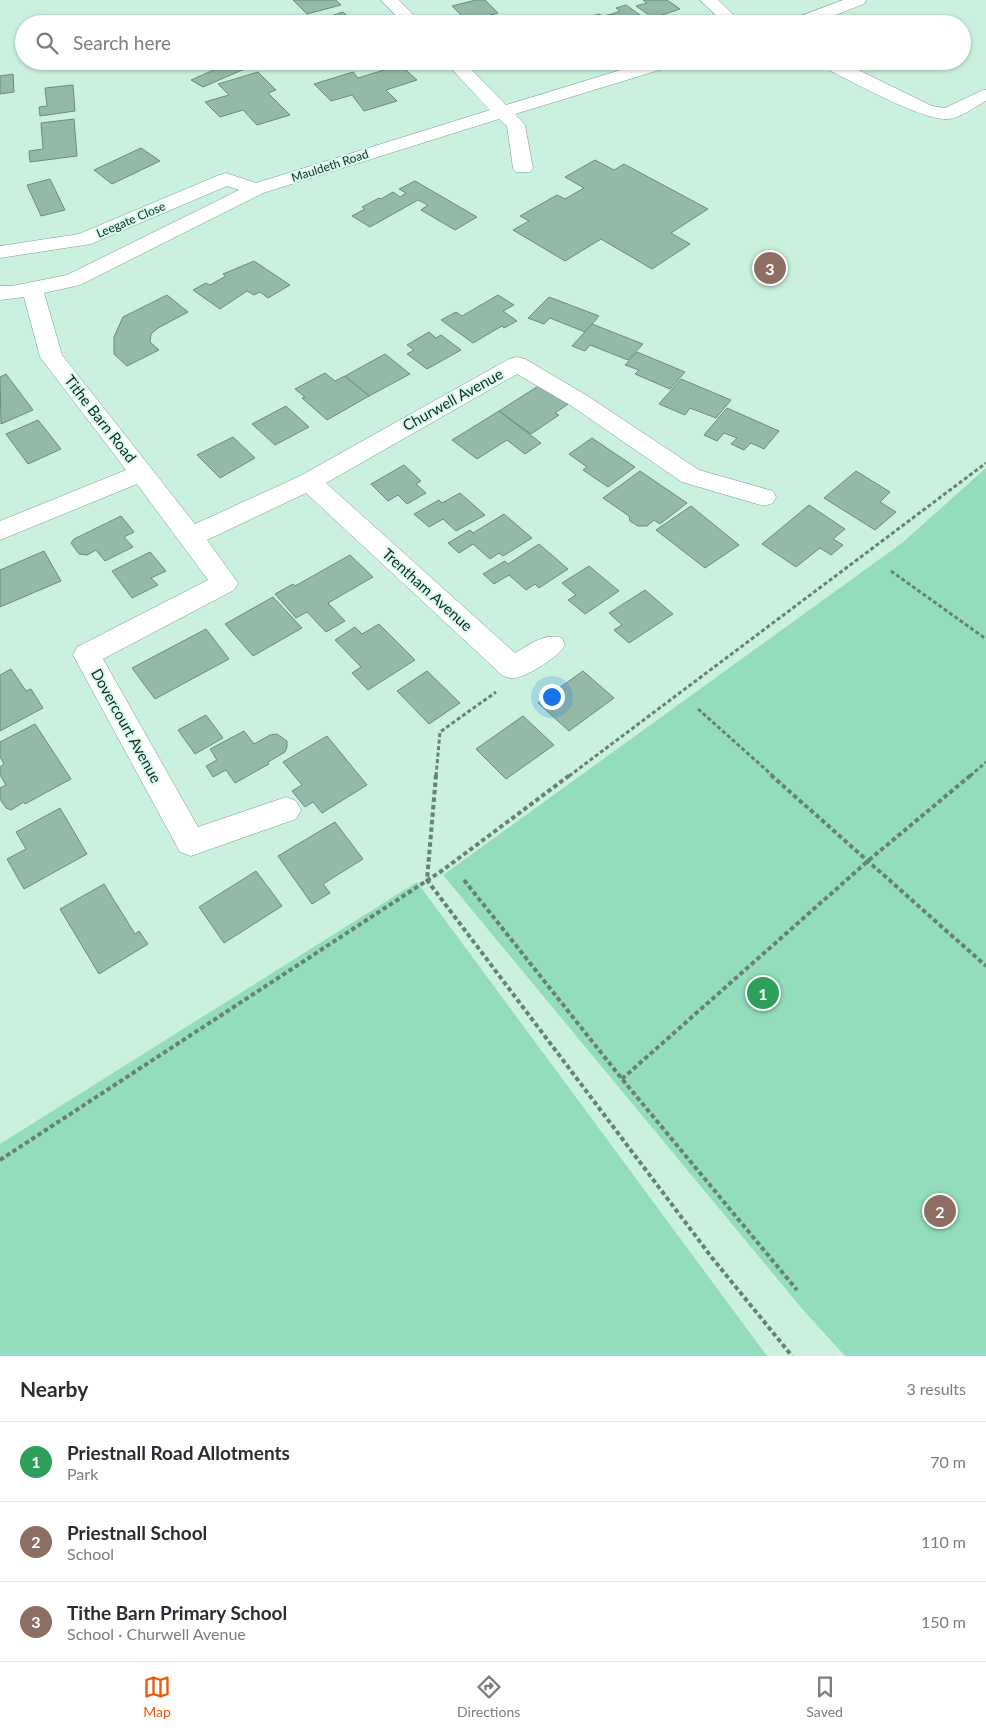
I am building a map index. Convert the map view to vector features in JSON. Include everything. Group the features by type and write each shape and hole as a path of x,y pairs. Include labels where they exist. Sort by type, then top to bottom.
{"street":[{"path":"389,0 405,15"},
{"path":"708,0 725,15"},
{"path":"819,15 858,0"},
{"path":"463,70 516,125 523,168"},
{"name":"Mauldeth Road","path":"0,293 32,289 73,280 256,190 640,70"},
{"path":"844,70 927,110 946,114 983,95"},
{"name":"Leegate Close","path":"0,252 84,240 226,179 256,190"},
{"name":"Tithe Barn Road","path":"32,289 51,357 190,537"},
{"name":"Churwell Avenue","path":"190,537 309,482 517,364 578,400 691,476 764,497"},
{"path":"0,531 142,473"},
{"name":"Trentham Avenue","path":"309,482 513,668"},
{"name":"Dovercourt Avenue","path":"190,537 225,582 87,655 191,843 286,810"},
{"path":"513,668 552,646"}],"path":[{"path":"0,1160 427,880 986,463"},
{"path":"892,571 986,639"},
{"path":"513,668 497,691 440,732 427,880 713,1259 792,1356"},
{"path":"698,709 986,966"},
{"path":"622,1079 869,860 986,762"},
{"path":"464,880 622,1079 797,1290"}],"green space":[{"path":"986,468 986,1356 845,1356 804,1311 443,875 902,543"},
{"path":"417,882 767,1356 0,1356 0,1144"}],"building":[{"path":"293,0 336,0 341,5 307,14"},
{"path":"476,0 485,0 498,13 491,15 461,15 452,6"},
{"path":"643,0 667,0 680,9 662,15 649,15 636,6 647,3"},
{"path":"626,5 640,15 613,15 612,14 620,11 616,8"},
{"path":"343,12 346,15 334,15"},
{"path":"214,70 242,70 203,87 191,80"},
{"path":"384,70 406,70 417,80 386,90 397,101 364,111 352,95 331,101 314,84 353,72 358,78"},
{"path":"258,72 276,90 268,93 290,115 257,125 243,110 220,117 205,102 229,95 218,84"},
{"path":"13,74 14,92 0,94 0,76"},
{"path":"73,85 75,111 40,116 39,107 47,106 45,88"},
{"path":"74,119 77,156 30,162 29,151 43,149 41,123"},
{"path":"141,148 160,161 112,184 94,170"},
{"path":"595,160 614,170 624,164 708,209 671,233 690,244 652,269 601,239 565,261 513,230 529,221 520,216 557,195 565,199 584,188 565,177"},
{"path":"50,179 65,210 41,216 27,185"},
{"path":"415,181 477,217 455,230 421,210 428,205 418,200 370,227 352,216 365,209 362,207 393,192 400,197 406,193 399,189"},
{"path":"254,261 290,285 268,298 260,292 254,295 247,291 220,309 193,290 206,283 210,285 226,276 223,274"},
{"path":"167,295 188,312 158,328 151,334 150,342 159,350 127,366 114,354 114,337 123,317"},
{"path":"498,295 514,305 503,311 517,321 504,328 502,326 473,343 441,320 456,312 462,316"},
{"path":"549,297 599,316 585,332 550,318 544,324 528,318"},
{"path":"592,324 643,344 628,360 590,345 585,351 572,346"},
{"path":"429,332 436,338 441,335 461,350 427,369 407,354 414,350 407,345"},
{"path":"637,352 685,372 670,389 635,374 639,370 625,365"},
{"path":"385,354 410,374 369,396 345,376"},
{"path":"325,373 335,381 345,376 369,396 327,420 302,398 305,397 295,389"},
{"path":"6,374 33,410 1,424 0,377"},
{"path":"681,379 731,400 716,418 690,408 685,415 659,404"},
{"path":"540,385 568,404 555,413 559,415 531,434 499,411"},
{"path":"286,406 309,427 275,445 252,424"},
{"path":"727,408 779,431 764,449 751,443 744,450 731,444 737,438 724,433 717,441 704,435"},
{"path":"499,411 541,443 525,454 507,440 477,459 452,440"},
{"path":"38,420 61,449 28,464 6,434"},
{"path":"233,437 255,458 220,478 197,455"},
{"path":"592,438 635,467 608,487 583,470 587,467 569,454"},
{"path":"404,465 421,481 416,484 426,493 407,504 398,495 388,501 371,484"},
{"path":"640,471 687,503 660,524 654,520 647,526 638,526 630,521 629,516 603,498"},
{"path":"856,471 890,492 880,502 896,512 875,530 824,498"},
{"path":"460,493 485,515 456,531 443,519 429,527 414,514 439,500 442,503"},
{"path":"809,505 845,529 833,539 843,545 831,555 820,548 796,567 762,544"},
{"path":"691,506 739,545 705,568 656,530"},
{"path":"504,514 532,538 503,556 499,553 490,559 473,544 459,553 448,543 470,530 473,533"},
{"path":"121,516 134,532 124,537 133,547 105,561 96,550 87,555 79,554 71,543 74,539"},
{"path":"539,544 568,569 539,588 535,584 526,590 509,575 494,584 483,574 505,561 508,564"},
{"path":"44,551 61,581 0,607 0,570"},
{"path":"150,552 166,571 151,578 158,585 132,598 112,571"},
{"path":"350,555 373,577 328,603 345,621 326,632 307,612 296,618 275,594 293,584 295,586"},
{"path":"589,566 619,591 585,614 568,600 576,595 562,583"},
{"path":"645,590 673,614 629,643 614,630 622,625 609,613"},
{"path":"273,597 302,628 253,656 225,624"},
{"path":"379,624 415,660 368,690 352,673 361,667 335,640 355,627 362,634"},
{"path":"206,629 229,659 155,699 132,668"},
{"path":"11,669 26,691 31,689 43,708 0,731 0,675"},
{"path":"427,671 460,703 429,724 397,691"},
{"path":"583,671 614,698 569,731 538,703"},
{"path":"206,715 223,738 195,754 178,730"},
{"path":"523,716 554,745 506,779 476,749"},
{"path":"35,724 71,779 11,810 6,808 0,799 0,788 6,785 0,775 0,767 4,764 0,757 0,742"},
{"path":"244,731 254,744 270,735 277,734 287,741 285,752 268,762 269,764 235,783 226,770 213,777 206,766 217,760 210,749"},
{"path":"327,736 367,785 322,813 313,802 305,807 292,791 302,785 283,762"},
{"path":"60,808 87,854 24,889 7,859 26,849 16,832"},
{"path":"335,822 363,859 323,884 330,893 312,904 278,856"},
{"path":"256,871 282,906 224,943 199,907"},
{"path":"104,884 135,934 139,931 148,944 99,974 60,909"}],"place":[{"name":"Tithe Barn Primary School","path":"770,268"},
{"name":"Priestnall Road Allotments","path":"763,993"},
{"name":"Priestnall School","path":"940,1211"}]}
